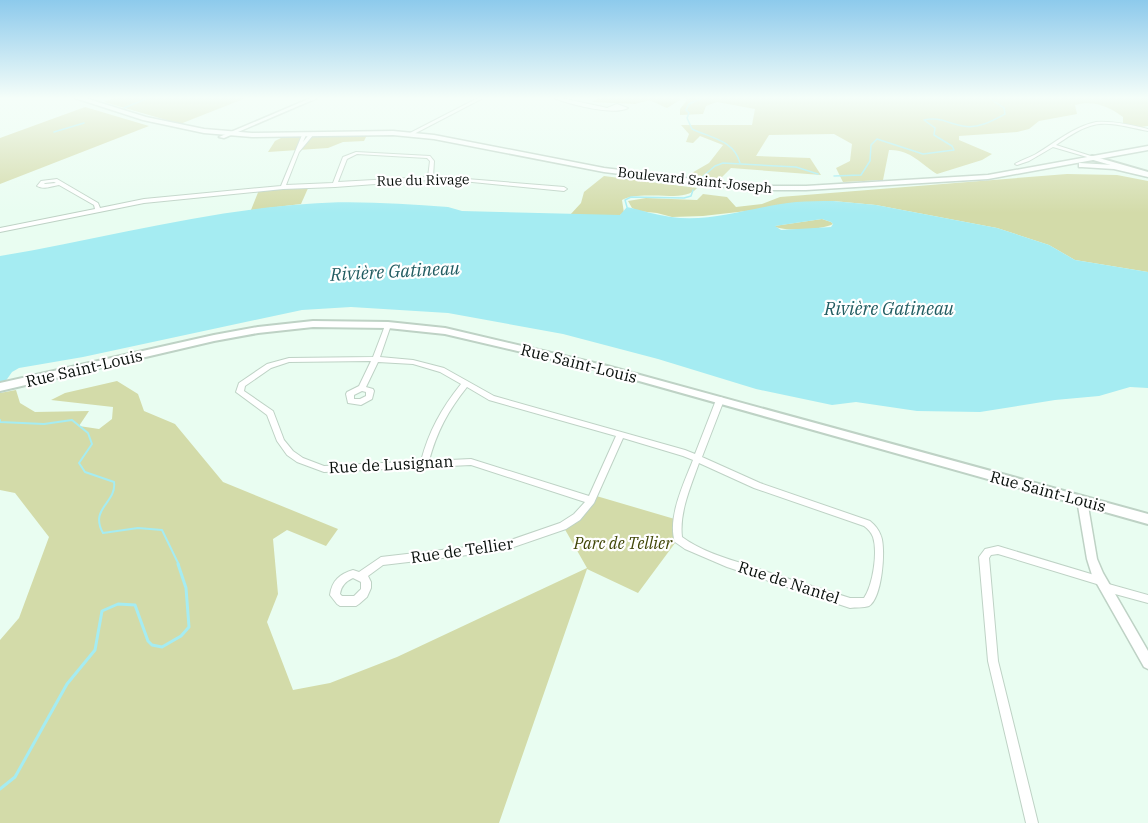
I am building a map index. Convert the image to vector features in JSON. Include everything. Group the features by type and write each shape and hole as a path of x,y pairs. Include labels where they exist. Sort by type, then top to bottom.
{"main road":[{"name":"Boulevard Saint-Joseph","path":"218,136 290,136"},
{"name":"Boulevard Saint-Joseph","path":"427,136 468,142 604,170 757,188 870,185 979,178 1016,168 1147,148"},
{"path":"1147,148 1133,158 1148,174"},
{"path":"1092,158 1148,174"},
{"path":"1016,168 1078,165 1114,167 1148,174"},
{"name":"Rue Saint-Louis","path":"0,387 258,330 313,324 388,325 445,331 502,343 720,400 1148,519"}],"street":[{"path":"283,187 305,136"},
{"path":"1016,168 1071,136"},
{"path":"1053,146 1092,158"},
{"path":"335,185 345,158 356,153 428,157 432,161 430,178"},
{"name":"Rue du Rivage","path":"0,230 158,199 283,187 464,178 564,189"},
{"path":"60,183 96,204 98,209"},
{"path":"362,388 388,325"},
{"name":"Rue de Lusignan","path":"591,500 471,462 324,469 313,466 290,453 281,441 270,413 240,392 242,385 269,366 280,362 376,358 432,366 492,398 696,458"},
{"path":"424,463 434,430 441,416 466,383"},
{"name":"Rue de Nantel","path":"696,458 757,486 858,519 869,525 876,533 879,544 875,590 871,599 863,604 850,603 691,549 681,543 676,535 676,525 696,458 720,400"},
{"name":"Rue de Tellier","path":"362,576 381,561 502,547 531,539 570,522 591,500 620,436"},
{"path":"1082,500 1092,559 1102,584 1148,663"},
{"path":"1032,823 993,661 984,557 988,552 998,550 1148,599"}],"green space":[{"path":"4,136 122,136 0,184 0,138"},
{"path":"366,136 364,141 343,142 328,148 268,152 275,141 283,137"},
{"path":"688,136 700,136 693,143 686,142"},
{"path":"701,136 768,136 756,156 810,158 821,175 731,168 720,179 690,174 709,163 723,145"},
{"path":"838,136 959,136 959,140 992,154 982,160 937,174 903,152 889,150 883,180 843,182 836,168 850,161 852,144"},
{"path":"1067,174 1117,175 1148,181 1148,272 1075,260 1049,245 997,228 876,205 833,201 703,216 672,217 638,211 632,208 628,201 646,198 697,200 703,194 727,197 736,207 762,204 780,197"},
{"path":"604,176 697,188 683,195 630,197 622,200 624,213 620,215 570,215 581,203 584,192"},
{"path":"309,186 301,204 251,210 259,190"},
{"path":"822,219 833,224 804,230 774,226"},
{"name":"Parc de Tellier","path":"117,381 138,394 144,411 175,424 223,482 338,529 326,546 287,530 273,539 278,594 267,622 293,690 330,683 397,657 587,568 563,526 593,495 678,520 678,539 638,593 587,569 499,823 0,823 0,640 19,618 49,537 15,493 0,490 0,393 16,390 20,403 35,412 89,411 79,426 99,429 112,419 113,407 51,400 65,393"}],"water":[{"name":"Rivière Gatineau","path":"828,201 876,205 997,228 1049,245 1075,260 1148,272 1148,388 1130,387 1099,396 1055,400 980,412 917,411 856,402 832,405 756,389 658,359 563,334 448,313 351,307 302,310 83,357 19,368 12,372 5,382 0,383 0,256 190,219 306,204 377,203 448,207 462,211 620,215 627,207 665,216 702,218 781,204","holes":["822,219 833,224 831,227 781,230 775,226"]}],"waterway":[{"path":"710,136 733,149 740,163"},
{"path":"834,176 861,175 870,161 871,145 877,139 923,154 954,150 952,146 936,136"},
{"path":"701,178 715,166 723,163 796,167 818,174"},
{"path":"627,207 625,200 631,197 684,198 691,196 693,190"},
{"path":"0,420 0,422 44,424 72,420 88,433 92,444 79,463 85,472 114,482 112,495 99,517 103,533 138,528 162,530 179,565"},
{"path":"0,789 15,777 67,684 95,650 102,611 118,604 135,605 148,641 152,645 162,647 181,636 189,627 186,588 178,564"}]}
